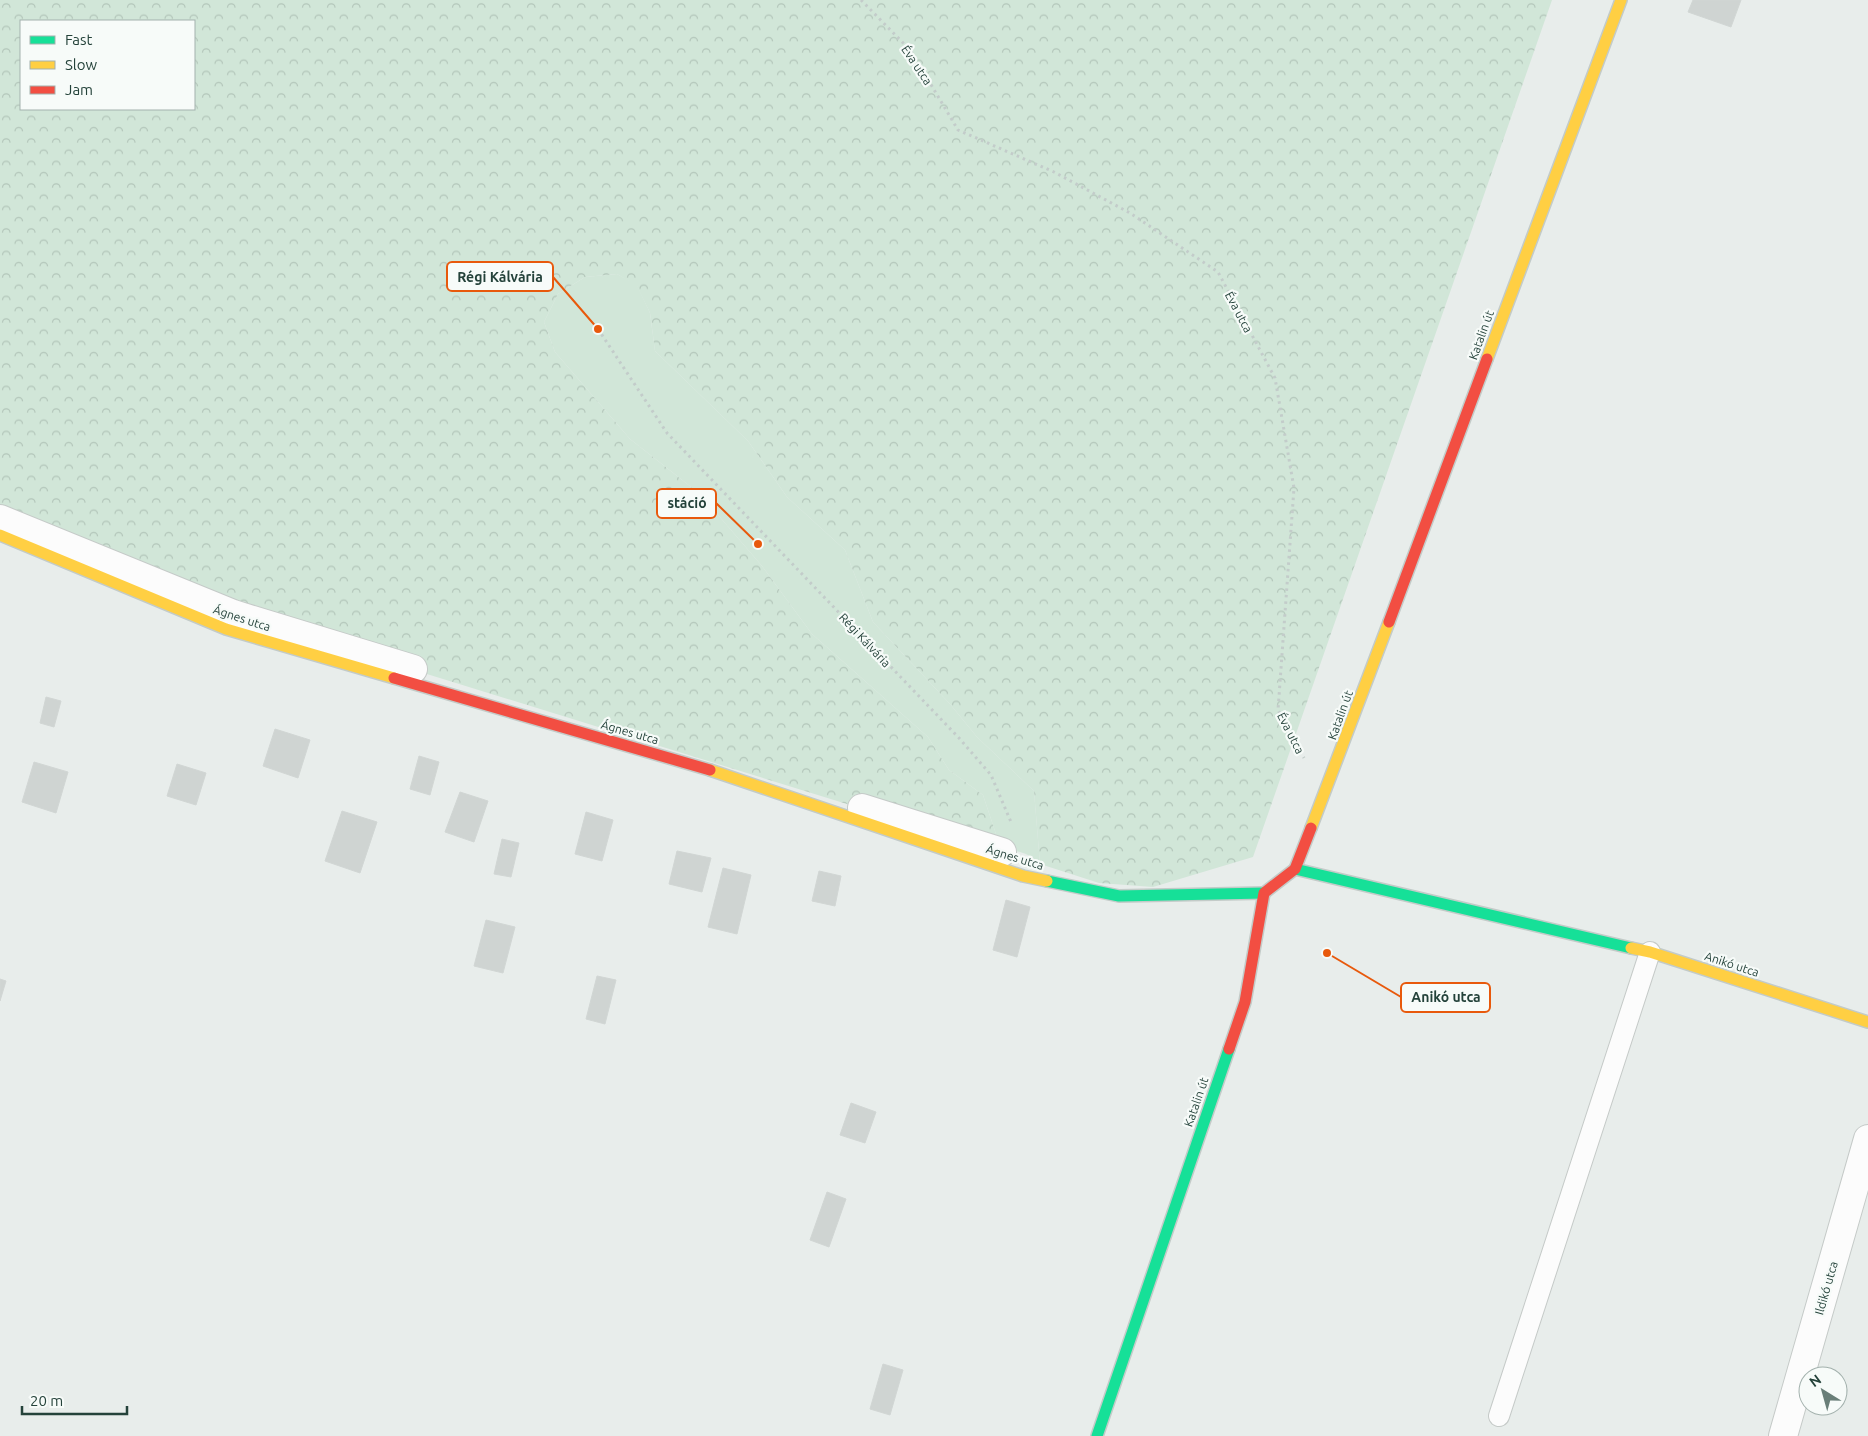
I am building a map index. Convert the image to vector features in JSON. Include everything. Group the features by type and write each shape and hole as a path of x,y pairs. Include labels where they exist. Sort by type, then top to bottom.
{"street":[{"name":"Katalin út","path":"1295,869 1324,796 1621,0"},
{"path":"0,519 233,614 1002,852"},
{"name":"Ágnes utca","path":"0,535 226,629 698,766 1023,876 1119,896 1264,893"},
{"path":"1264,893 1295,869"},
{"name":"Anikó utca","path":"1295,869 1650,952 1868,1022"},
{"name":"Katalin út","path":"1097,1436 1245,1002 1264,893"},
{"name":"Ildikó utca","path":"1783,1436 1868,1139"}],"lane":[{"path":"1499,1416 1650,952"}],"path":[{"name":"Éva utca","path":"861,0 911,51 958,130 1054,172 1130,213 1218,272 1274,378 1294,488 1278,710 1324,796"},
{"name":"Régi Kálvária","path":"598,329 667,433 959,738 991,775 1009,815 1011,824"}],"green space":[{"path":"0,0 1552,0 1253,857 1153,887 1099,883 1040,864 1034,791 977,737 950,704 873,622 845,550 787,497 748,441 655,351 650,313 637,286 617,274 585,277 558,294 544,322 555,352 630,439 700,494 762,566 812,634 928,737 949,770 983,795 1002,852 233,614 0,519"},
{"path":"617,274 637,285 650,313 655,351 748,441 787,497 845,550 873,622 950,704 977,737 1034,791 1040,864 1022,853 1013,851 1002,852 983,795 949,770 928,737 812,634 762,566 700,494 630,439 555,352 544,322 558,294 585,277"}],"building":[{"path":"1693,0 1741,0 1731,27 1688,12"},
{"path":"46,697 61,701 54,727 40,723"},
{"path":"275,729 310,740 298,778 263,766"},
{"path":"419,756 439,762 430,795 410,789"},
{"path":"34,762 68,772 56,813 22,802"},
{"path":"177,764 206,773 196,805 167,796"},
{"path":"460,792 488,801 474,842 445,832"},
{"path":"342,811 377,822 360,873 325,861"},
{"path":"586,812 613,820 602,861 575,854"},
{"path":"502,839 519,843 511,877 494,874"},
{"path":"677,851 711,858 702,892 669,884"},
{"path":"723,868 751,875 737,934 708,927"},
{"path":"819,871 841,876 835,906 812,901"},
{"path":"1006,900 1030,907 1017,957 993,950"},
{"path":"486,920 515,927 503,973 474,966"},
{"path":"597,976 616,980 605,1024 586,1019"},
{"path":"0,979 6,981 0,1001"},
{"path":"851,1103 876,1112 865,1143 840,1135"},
{"path":"827,1192 846,1199 829,1247 810,1240"},
{"path":"883,1364 903,1370 890,1415 870,1409"}],"traffic: fast":[{"path":"1295,869 1631,948"},
{"path":"1047,881 1119,896 1264,893"},
{"path":"1097,1436 1229,1049"}],"traffic: slow":[{"path":"1487,359 1621,0"},
{"path":"0,535 226,629 394,678"},
{"path":"1311,828 1389,622"},
{"path":"710,770 1023,876 1047,881"},
{"path":"1631,948 1650,952 1868,1022"}],"traffic: jam":[{"path":"1389,622 1487,359"},
{"path":"394,678 710,770"},
{"path":"1229,1049 1245,1002 1264,893 1295,869 1311,828"}],"place":[{"name":"Régi Kálvária","path":"598,329"},
{"name":"stáció","path":"758,544"},
{"name":"Anikó utca","path":"1327,953"}]}
